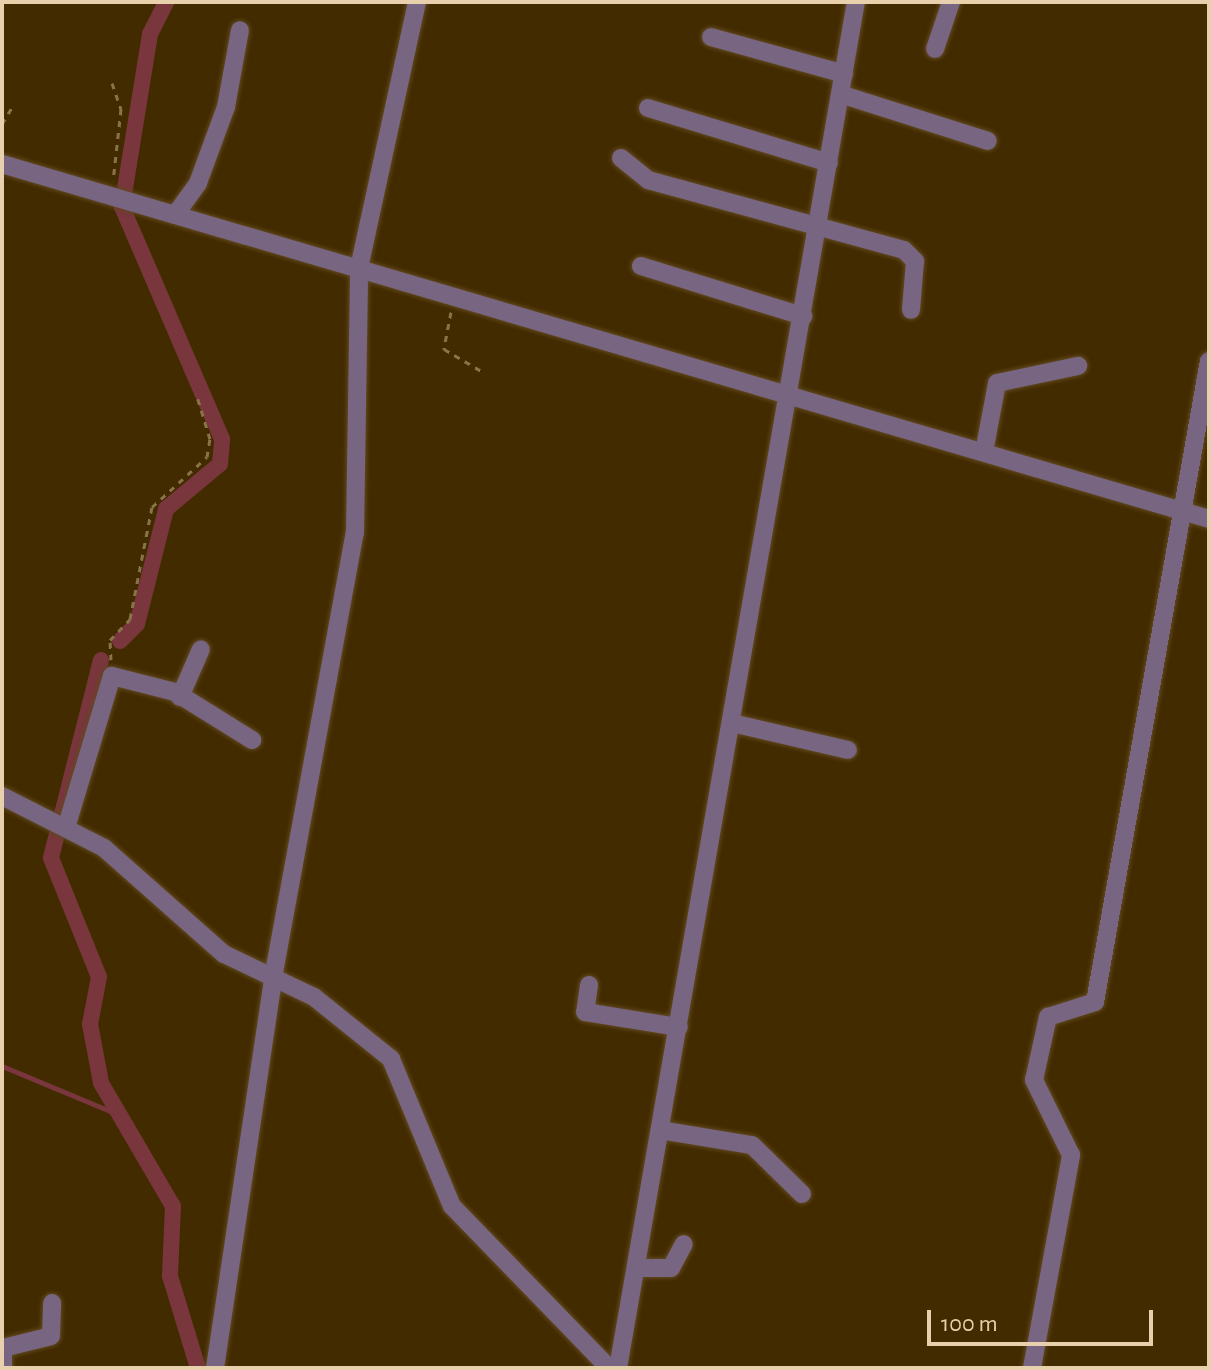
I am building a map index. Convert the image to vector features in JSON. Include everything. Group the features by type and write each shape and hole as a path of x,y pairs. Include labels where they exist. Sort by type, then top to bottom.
{"street":[{"path":"215,1368 273,978 355,533 359,268 417,2"},
{"path":"618,1368 790,395 856,2"},
{"path":"935,49 951,2"},
{"path":"175,215 198,183 226,107 240,30"},
{"path":"711,37 844,74"},
{"path":"840,94 988,141"},
{"path":"648,108 829,163"},
{"path":"621,158 648,180 818,229 904,250 915,261 911,310"},
{"path":"2,164 1209,519"},
{"path":"641,266 803,316"},
{"path":"1032,1368 1071,1155 1034,1080 1048,1017 1095,1002 1209,361"},
{"path":"984,452 997,383 1078,366"},
{"path":"180,697 201,649"},
{"path":"66,828 112,676 180,697 252,740"},
{"path":"732,723 848,750"},
{"path":"2,796 104,848 224,954 314,997 391,1059 452,1206 609,1368"},
{"path":"589,985 585,1012 679,1027"},
{"path":"660,1130 752,1145 802,1194"},
{"path":"637,1268 671,1268 684,1244"},
{"path":"3,1368 3,1348 51,1336 52,1303"}],"path":[{"path":"107,196 119,164 121,109 112,83"},
{"path":"2,124 14,104"},
{"path":"454,297 444,349 483,372"},
{"path":"112,676 110,640 130,619 152,507 207,457 210,439 196,393"}],"waterway":[{"path":"120,641 137,624 166,509 220,464 222,439 122,207 150,34 166,2"},
{"path":"101,660 51,858 99,977 90,1024 101,1083 173,1206 170,1276 198,1368"},
{"path":"2,1066 120,1115"}]}
